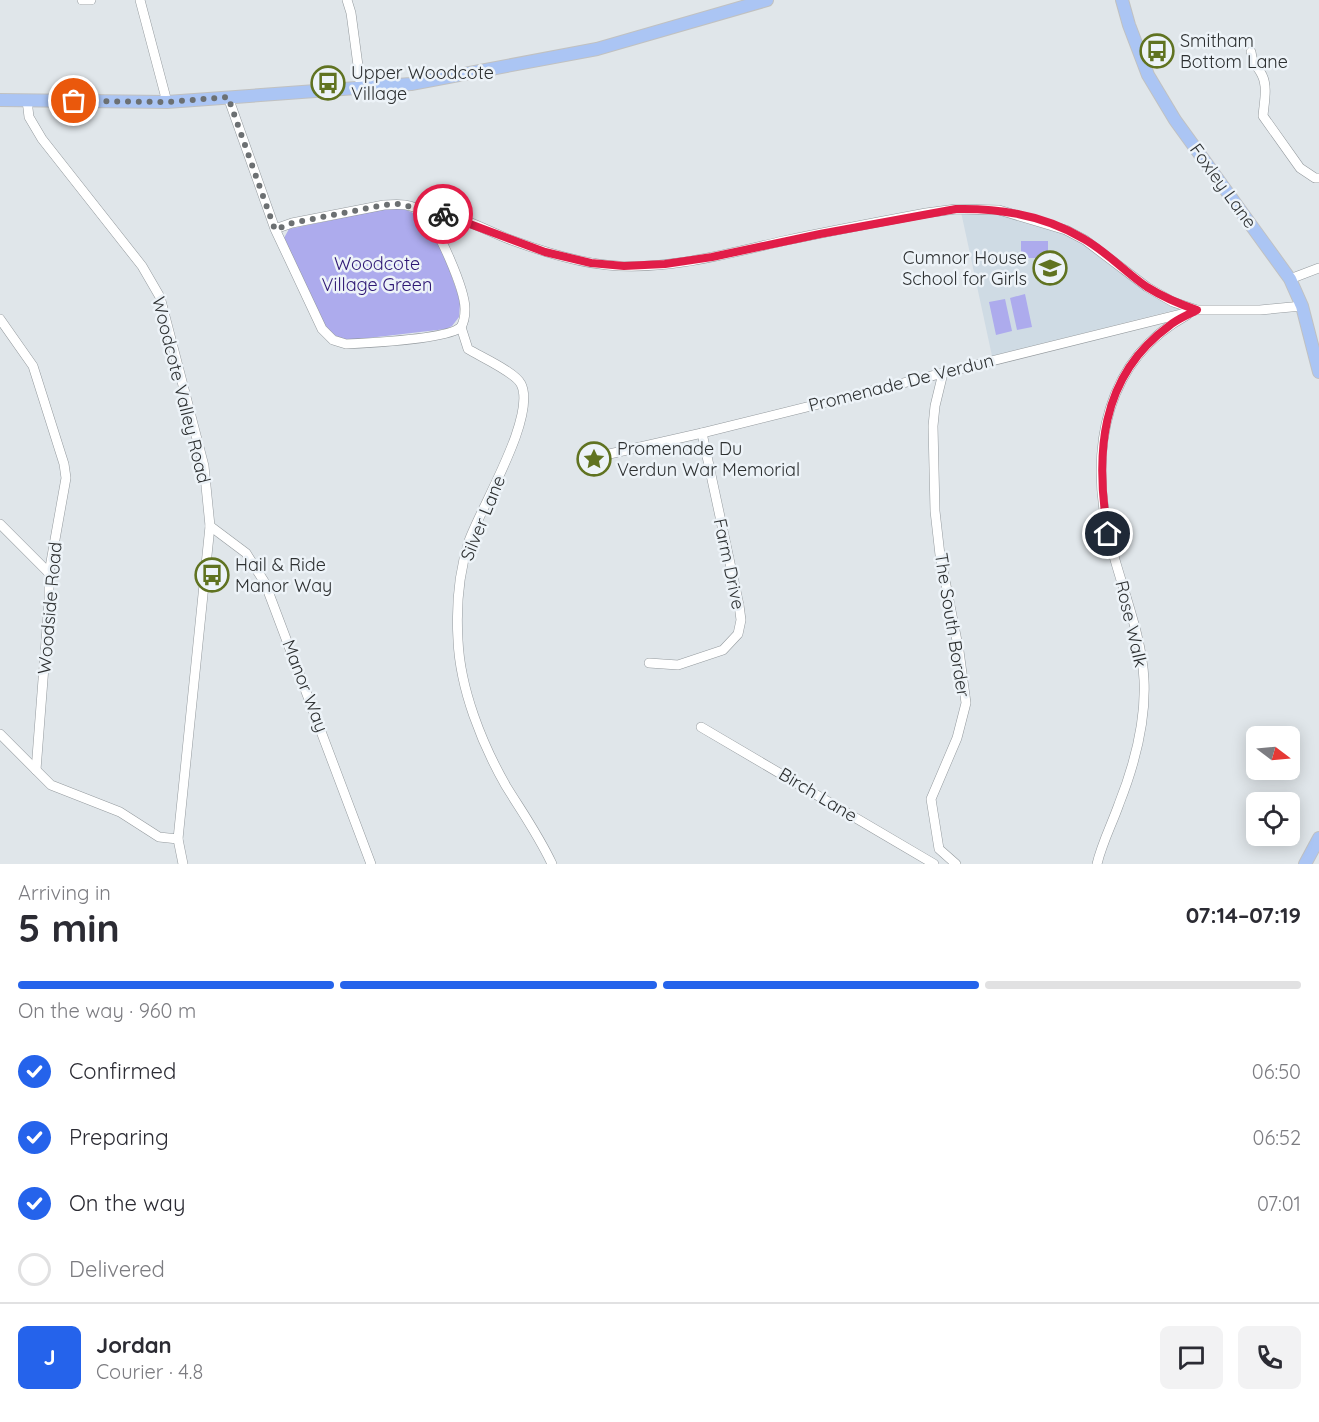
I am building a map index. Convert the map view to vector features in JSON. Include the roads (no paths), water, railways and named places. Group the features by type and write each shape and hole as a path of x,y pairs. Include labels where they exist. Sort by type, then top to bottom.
{"main road":[{"path":"1,98 167,102 411,84 597,49 767,0"},
{"name":"Foxley Lane","path":"1122,0 1148,75 1175,120 1290,279 1302,306 1319,372"},
{"path":"1305,864 1319,838"}],"street":[{"path":"82,0 91,0"},
{"path":"140,0 167,102"},
{"path":"347,0 351,13 360,88"},
{"path":"1251,52 1252,63 1262,75 1265,92 1263,116 1300,168 1319,178"},
{"path":"228,97 275,230 317,321 326,335 333,340 346,344 425,336 452,333 461,327 465,311 461,294 442,240 424,213"},
{"name":"Woodcote Valley Road","path":"27,100 29,117 42,139 142,266 160,297 204,466 210,526 178,839 183,864"},
{"path":"275,230 292,223 384,205 408,206 424,213 457,218 545,252 591,263 624,266 665,264 712,257 926,213 956,209 999,210 1066,230 1086,240 1147,287 1173,302 1197,310 1260,310 1302,306"},
{"path":"1290,279 1319,268"},
{"name":"Promenade De Verdun","path":"605,455 1197,310"},
{"name":"Rose Walk","path":"1097,864 1131,768 1141,718 1144,679 1138,644 1108,534 1104,511 1101,463 1105,423 1120,384 1136,358 1170,324 1197,310"},
{"name":"Woodside Road","path":"0,319 33,366 64,464 66,478 49,573 49,602 36,770"},
{"name":"Silver Lane","path":"461,327 468,349 518,379 524,396 522,414 516,433 464,558 458,603 460,659 472,709 486,747 552,864"},
{"name":"The South Border","path":"943,373 933,426 935,511 940,555 959,651 966,703 957,738 931,799 939,849 951,863"},
{"name":"Farm Drive","path":"649,663 678,665 723,650 735,640 740,627 739,605 702,433"},
{"path":"0,524 49,573"},
{"name":"Manor Way","path":"210,526 246,553 265,583 371,864"},
{"name":"Birch Lane","path":"701,727 934,864"},
{"path":"0,734 51,785 120,813 159,837 178,839"}],"place":[{"name":"Smitham Bottom Lane","path":"1157,51"},
{"name":"Upper Woodcote Village","path":"328,83"},
{"name":"Cumnor House School for Girls","path":"1050,268"},
{"name":"Promenade Du Verdun War Memorial","path":"594,459"},
{"name":"Hail & Ride Manor Way","path":"212,575"}],"park label":[{"name":"Woodcote Village Green","path":"377,274"}]}
